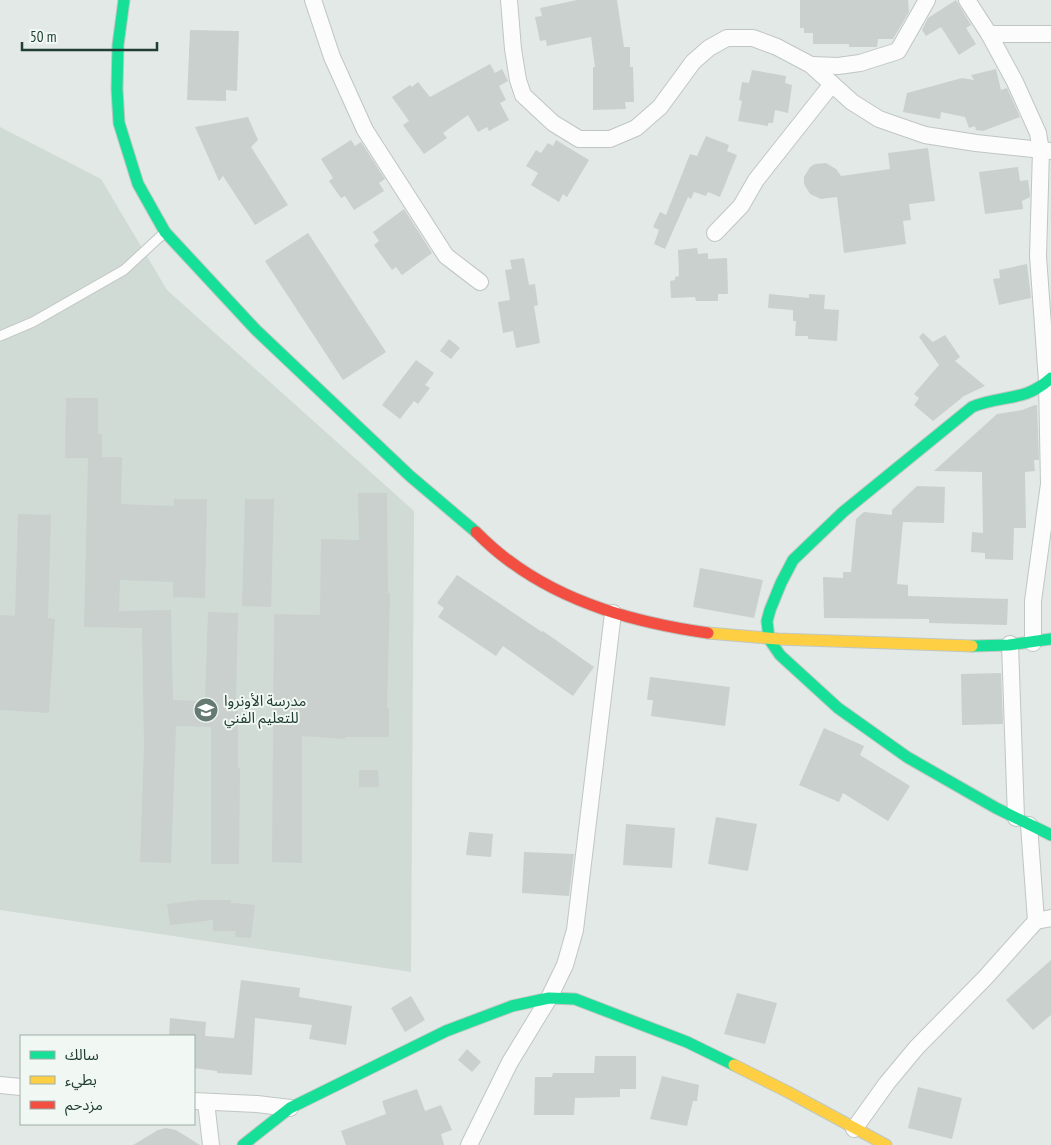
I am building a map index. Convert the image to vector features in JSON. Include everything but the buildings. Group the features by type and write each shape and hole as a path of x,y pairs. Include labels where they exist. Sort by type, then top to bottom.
{"street":[{"path":"124,0 118,54 117,89 119,123 138,184 165,232 256,330 417,482 508,560 571,596 613,613 686,630 768,639 891,644 992,645 1033,643 1051,639"},
{"path":"313,0 332,57 365,130 446,256 480,282"},
{"path":"509,0 513,49 518,80 523,95 553,123 579,139 610,139 636,128 660,107 694,62 709,48 727,38 753,38 777,47 811,65 852,102 879,119 924,135 1046,151"},
{"path":"811,65 838,66 860,63 898,51 927,0"},
{"path":"968,0 1015,82 1046,151 1038,256 1049,380 1049,484 1033,601 1033,643"},
{"path":"989,34 1051,34"},
{"path":"715,234 741,206 756,180 832,84"},
{"path":"1049,380 1040,388 1020,396 983,402 972,407 843,512 793,560 781,584 767,621 768,639 780,655 796,672 838,708 907,757 1023,822 1051,835"},
{"path":"469,1145 510,1062 549,998 565,965 575,930 613,613"},
{"path":"854,1129 887,1083 917,1047 1043,919 1023,822 1010,644"},
{"path":"243,1145 290,1108 446,1031 504,1009 549,998 575,999 687,1042 788,1092 886,1145"},
{"path":"0,1085 20,1087"},
{"path":"211,1145 200,1102 257,1104 290,1108"}],"lane":[{"path":"0,336 33,322 124,270 165,232"}],"shaded area":[{"name":"مدرسة الأونروا للتعليم الفني","path":"0,127 101,179 167,290 414,511 411,972 0,910"}],"traffic: fast":[{"path":"124,0 118,45 117,89 119,123 138,184 165,232 256,330 410,476 476,532"},
{"path":"1051,378 1041,386 1022,395 993,400 972,407 843,512 793,560 781,583 767,621 769,639 780,655 838,708 907,757 996,808 1051,835"},
{"path":"972,646 1009,645 1051,639"},
{"path":"243,1145 290,1108 446,1031 512,1006 549,998 575,999 687,1042 734,1065"}],"traffic: slow":[{"path":"708,633 778,639 972,646"},
{"path":"734,1065 886,1145"}],"traffic: jam":[{"path":"476,532 500,554 530,575 578,600 655,624 708,633"}],"place":[{"name":"مدرسة الأونروا للتعليم الفني","path":"206,710"}]}
